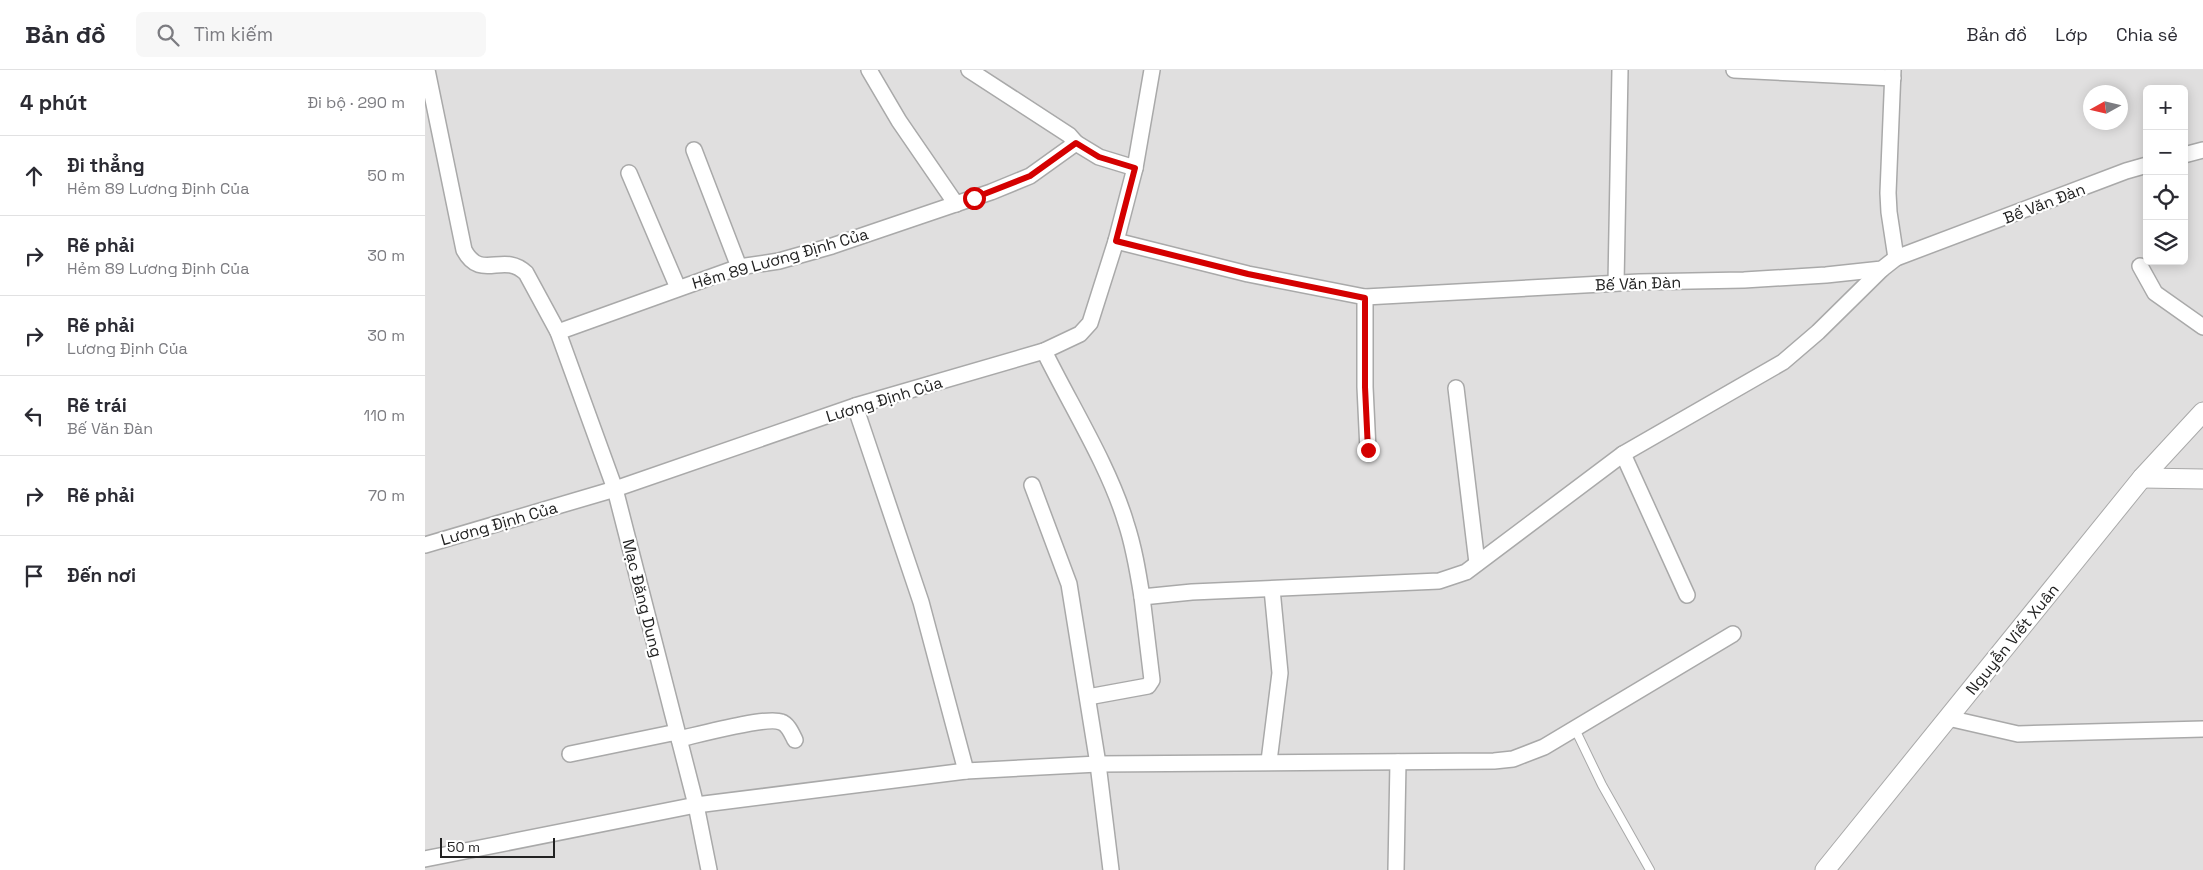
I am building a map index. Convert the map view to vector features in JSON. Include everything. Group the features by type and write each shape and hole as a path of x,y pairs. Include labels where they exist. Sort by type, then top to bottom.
{"street":[{"name":"Mạc Đăng Dung","path":"427,70 464,250 474,264 481,266 510,264 519,267 526,273 558,332 615,489 696,806 709,870"},
{"path":"869,70 899,121 956,204"},
{"path":"969,70 1069,135 1076,143 1099,157 1135,168"},
{"name":"Lương Định Của","path":"425,544 615,489 855,406 1044,352 1080,334 1090,323 1116,241 1135,168 1152,70"},
{"path":"1616,283 1620,70"},
{"path":"1734,70 1893,74 1888,194 1896,258"},
{"name":"Hẻm 89 Lương Định Của","path":"558,332 739,267 779,261 832,246 991,192 1030,176 1076,143"},
{"path":"694,150 739,267"},
{"path":"2188,154 2203,150"},
{"name":"Bế Văn Đàn","path":"1116,241 1248,274 1365,298 1616,283 1744,280 1882,269 1896,258 2143,166"},
{"path":"629,173 678,288"},
{"path":"2141,266 2155,293 2203,328"},
{"path":"1142,597 1439,581 1466,572 1623,454 1783,362 1818,332 1882,269"},
{"path":"1365,298 1365,387 1368,450"},
{"path":"1044,352 1113,488 1126,522 1135,553 1153,680 1148,686 1088,697"},
{"path":"1456,388 1477,563"},
{"path":"855,406 921,602 966,771"},
{"name":"Nguyễn Viết Xuân","path":"1825,870 2142,478 2203,412"},
{"path":"1623,454 1687,595"},
{"path":"2142,478 2203,480"},
{"path":"1032,485 1069,584 1099,764 1111,870"},
{"path":"1269,761 1280,673 1272,589"},
{"path":"425,859 696,806 966,771 1099,764 1269,761 1470,762 1513,759 1544,747 1733,634"},
{"path":"1948,718 2018,734 2203,729"},
{"path":"570,754 760,722 780,721 786,725 795,740"},
{"path":"1396,870 1398,762"}],"lane":[{"path":"1575,729 1602,784 1649,870"}],"shaded area":[{"path":"425,70 2203,70 2203,870 425,870"}],"route":[{"path":"974,198 1030,176 1076,143 1099,157 1135,168 1116,241 1248,274 1365,298 1365,387 1368,450"}]}
